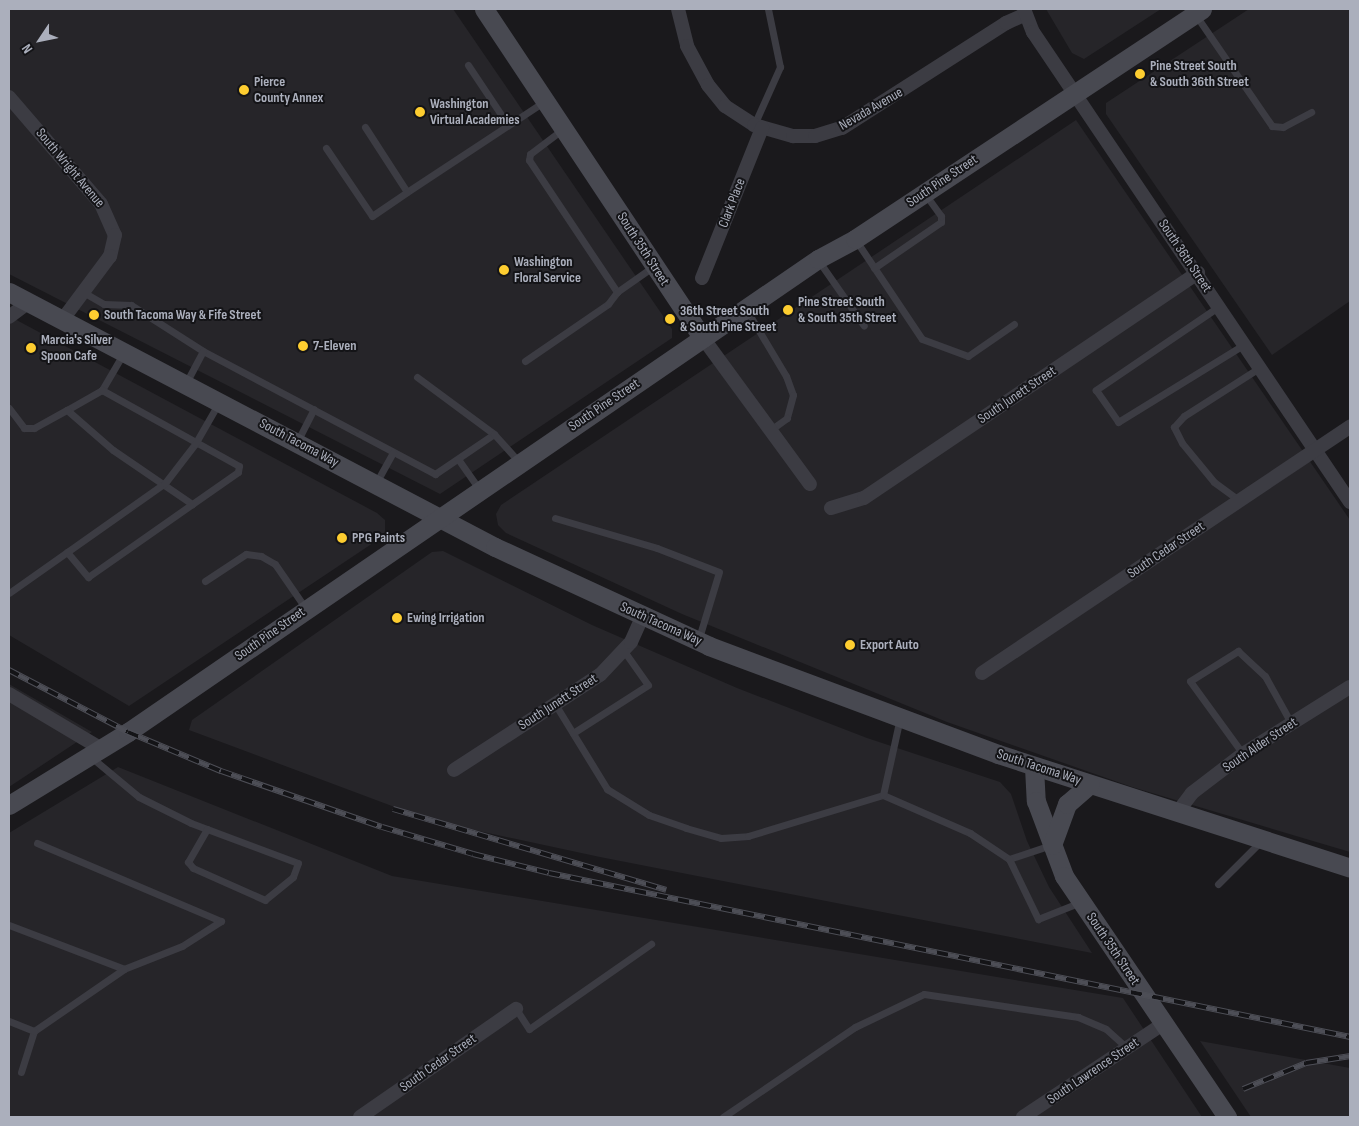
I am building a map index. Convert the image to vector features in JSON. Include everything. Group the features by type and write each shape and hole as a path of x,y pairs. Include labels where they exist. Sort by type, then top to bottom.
{"main road":[{"name":"South 35th Street","path":"484,9 702,338"},
{"name":"South Pine Street","path":"9,805 94,752 746,308 818,260 855,239 1198,11"},
{"name":"South Tacoma Way","path":"9,292 186,383 440,518 642,617 698,641 1034,767 1350,868"},
{"name":"South 35th Street","path":"1034,767 1036,801 1064,876 1227,1117"},
{"path":"1052,845 1067,804 1090,784"}],"street":[{"name":"Nevada Avenue","path":"678,9 687,46 708,86 724,106 758,126 793,136 814,136 842,128 1024,12"},
{"name":"South 36th Street","path":"1024,12 1075,92 1198,273 1218,308 1350,502"},
{"name":"South Wright Avenue","path":"9,97 90,189 113,225 114,249 63,319"},
{"name":"Clark Place","path":"702,278 758,126"},
{"name":"South Junett Street","path":"831,508 864,498 1198,273"},
{"path":"9,316 29,302"},
{"name":"South 35th Street","path":"702,338 768,431 810,484"},
{"name":"South Cedar Street","path":"982,673 1350,427"},
{"name":"South Junett Street","path":"454,770 600,675 624,651 642,617"},
{"name":"South Alder Street","path":"1177,813 1192,793 1243,754 1350,687"},
{"path":"9,694 94,752"},
{"name":"South Cedar Street","path":"360,1117 516,1009"},
{"name":"South Lawrence Street","path":"1023,1117 1163,1024"}],"lane":[{"path":"758,126 780,67 768,9"},
{"path":"1198,11 1272,126 1283,127 1310,112"},
{"path":"468,65 508,125"},
{"path":"326,148 372,216 545,101"},
{"path":"365,127 407,192"},
{"path":"564,129 530,154 529,160 616,292"},
{"path":"874,268 941,222 941,216 924,193"},
{"path":"855,239 922,339 968,356 1014,324"},
{"path":"818,260 864,326"},
{"path":"525,361 608,304 616,292 654,266"},
{"path":"82,292 104,304 131,305 203,351 435,474 494,434"},
{"path":"746,308 786,376 793,395 787,418 768,431"},
{"path":"1218,308 1096,390 1118,422 1244,344"},
{"path":"186,383 203,351"},
{"path":"9,408 24,428 34,428 102,390 125,352"},
{"path":"1240,501 1214,482 1182,442 1174,427 1184,416 1259,368"},
{"path":"417,377 494,434 520,463"},
{"path":"67,552 88,577 238,472 239,466 195,444 102,390"},
{"path":"9,593 165,483 195,444 220,401"},
{"path":"297,442 314,409"},
{"path":"67,410 113,450 165,483 192,504"},
{"path":"376,484 393,452"},
{"path":"458,459 480,490"},
{"path":"555,518 657,548 719,572 698,641"},
{"path":"205,581 246,554 261,556 275,564 306,609"},
{"path":"573,734 648,685 624,651"},
{"path":"1243,754 1216,714 1190,681 1238,651 1265,676 1291,723"},
{"path":"555,704 607,789 649,815 721,838 748,836 883,796 970,833 1010,859 1038,919 1081,902"},
{"path":"883,796 900,716"},
{"path":"94,752 139,797 207,829 298,863 293,877 264,900 193,868 188,862 207,829"},
{"path":"1218,884 1262,840"},
{"path":"21,1072 34,1031 124,969 182,946 221,921 37,843"},
{"path":"1010,859 1052,845"},
{"path":"9,925 124,969"},
{"path":"516,1009 529,1029 651,944"},
{"path":"723,1117 855,1027 924,994 1078,1017 1106,1029 1127,1048"},
{"path":"9,1021 34,1031"}],"shaded area":[{"path":"9,9 453,9 672,329 672,338 440,494 9,274"},
{"path":"1046,9 1161,9 1084,59 1072,53"},
{"path":"1249,9 1350,9 1350,301 1272,355 1106,114 1106,103"},
{"path":"1076,120 1350,520 1350,852 1132,787 947,722 682,614 506,533 498,525 496,514 501,505"},
{"path":"9,316 377,513 385,520 385,535 129,706 9,635"},
{"path":"443,551 592,625 737,688 867,738 1000,782 1011,794 1027,841 1049,887 1092,953 600,857 432,821 189,730 192,720 432,552"},
{"path":"9,684 92,732 9,787"},
{"path":"118,767 392,876 1123,998 1202,1117 9,1117 9,833"},
{"path":"1200,1041 1350,1068 1350,1117 1251,1117"}],"railway":[{"path":"9,670 128,732 221,771 382,827 473,854 549,873 1350,1037"},
{"path":"393,809 666,890"},
{"path":"1243,1089 1306,1063 1350,1056"}],"place":[{"name":"Pine Street South & South 36th Street","path":"1140,74"},
{"name":"Pierce County Annex","path":"244,90"},
{"name":"Washington Virtual Academies","path":"420,112"},
{"name":"Washington Floral Service","path":"504,270"},
{"name":"Pine Street South & South 35th Street","path":"788,310"},
{"name":"South Tacoma Way & Fife Street","path":"94,315"},
{"name":"36th Street South & South Pine Street","path":"670,319"},
{"name":"7-Eleven","path":"303,346"},
{"name":"Marcia's Silver Spoon Cafe","path":"31,348"},
{"name":"PPG Paints","path":"342,538"},
{"name":"Ewing Irrigation","path":"397,618"},
{"name":"Export Auto","path":"850,645"}]}
